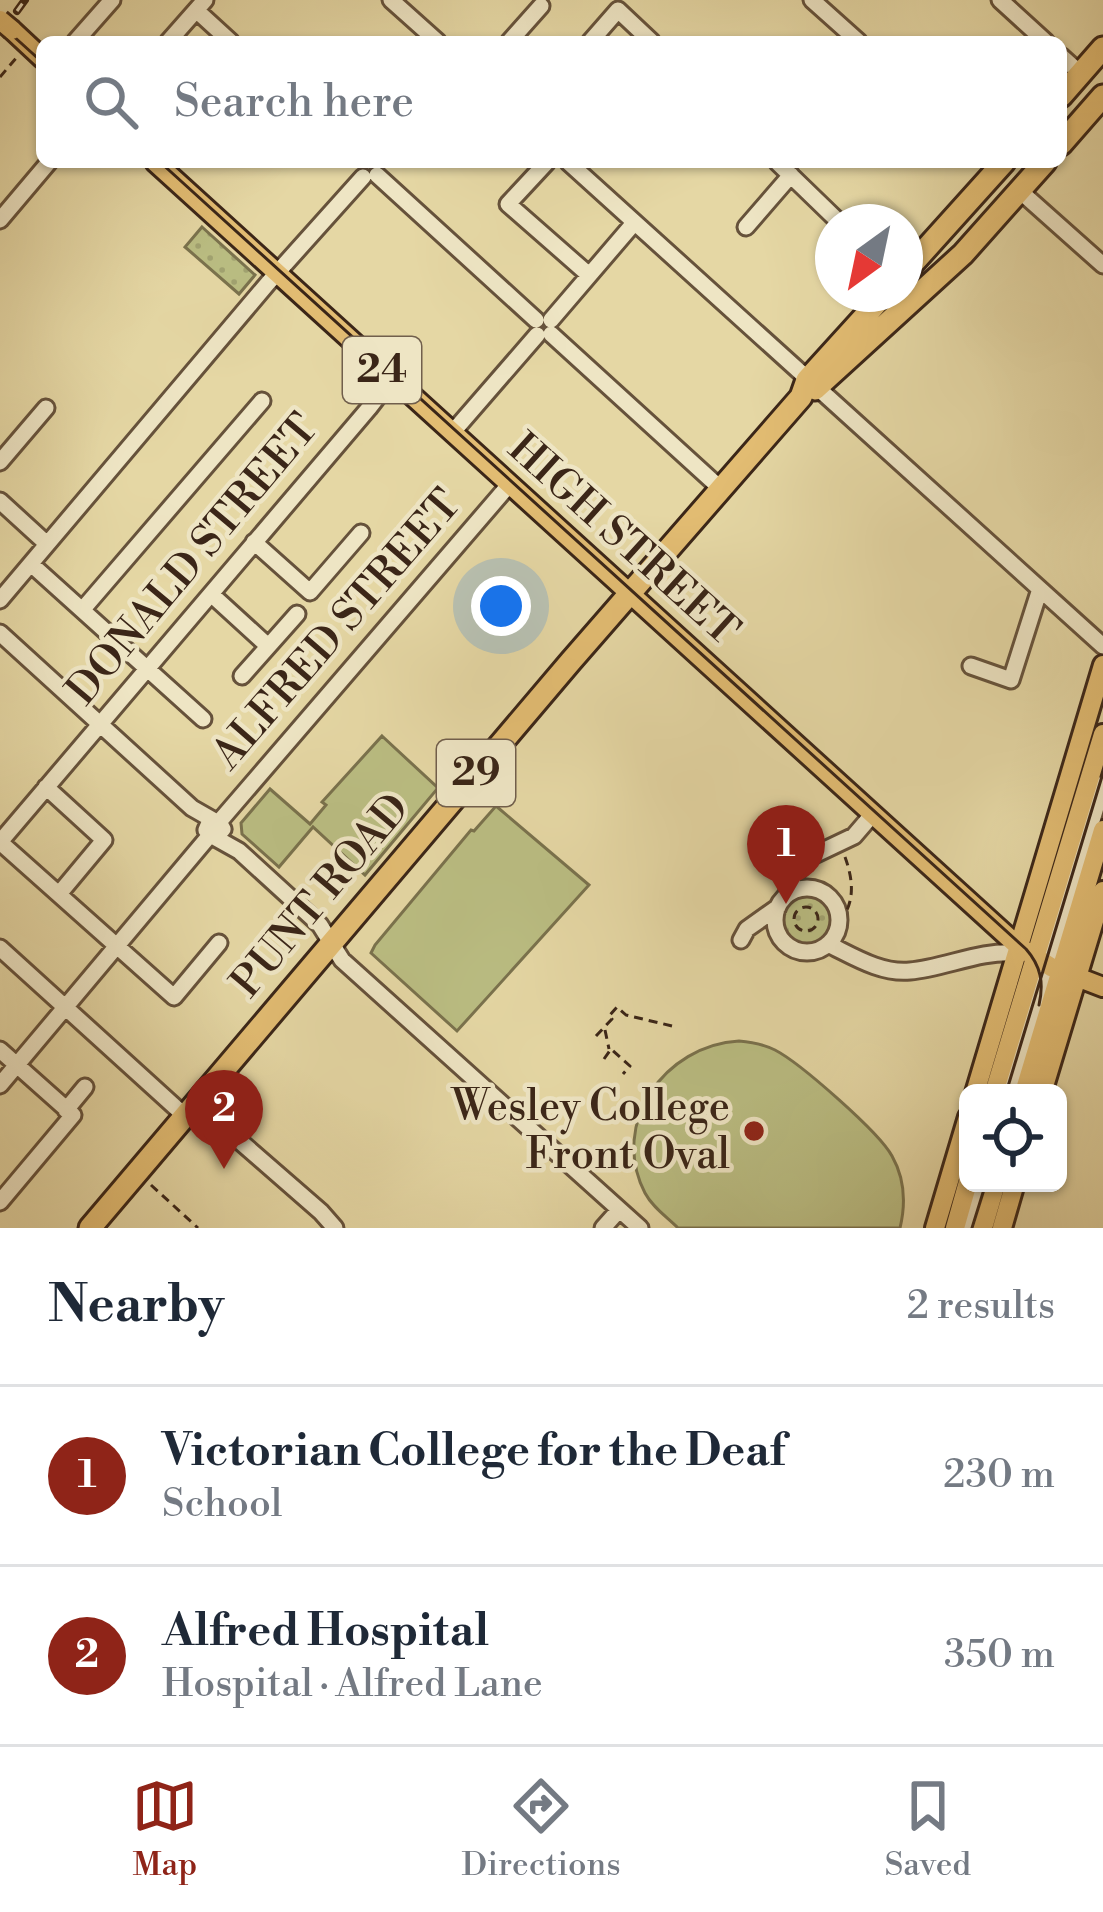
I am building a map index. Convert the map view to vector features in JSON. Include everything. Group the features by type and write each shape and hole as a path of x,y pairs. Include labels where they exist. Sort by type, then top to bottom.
{"highway":[{"path":"1067,89 1103,48"},
{"path":"1067,137 1103,96"},
{"path":"923,251 995,168"},
{"path":"1001,168 1020,191"},
{"name":"PUNT ROAD","path":"808,388 939,277 1040,168"},
{"name":"PUNT ROAD","path":"90,1228 870,312"}],"main road":[{"path":"6,25 36,52"},
{"name":"HIGH STREET","path":"162,168 1017,950 1055,968"},
{"path":"978,1084 1103,665"},
{"path":"1026,1084 1103,734"},
{"path":"1043,1084 1055,968 1103,830"},
{"path":"998,1084 1055,968 1103,891"},
{"name":"24","path":"1055,968 1103,986"},
{"path":"955,1228 952,1204 959,1166"},
{"path":"935,1228 961,1192"},
{"path":"983,1228 993,1192"},
{"path":"1002,1228 1012,1192"}],"street":[{"path":"80,36 112,0"},
{"path":"812,0 852,36"},
{"path":"1000,0 1039,36"},
{"path":"395,1 432,36"},
{"path":"173,36 201,5 226,36"},
{"path":"514,36 542,6"},
{"path":"595,36 618,10 646,36"},
{"path":"1067,61 1081,74"},
{"path":"0,220 45,168"},
{"path":"541,168 508,204 589,275"},
{"path":"574,168 808,388 1103,646"},
{"path":"784,168 821,204"},
{"path":"0,600 369,169 720,488"},
{"path":"746,227 791,175"},
{"path":"1020,191 1103,265"},
{"path":"452,433 634,223"},
{"name":"DONALD STREET","path":"0,842 392,378"},
{"path":"83,609 262,400"},
{"path":"0,462 46,407"},
{"name":"ALFRED STREET","path":"0,1085 509,485"},
{"path":"0,500 47,544"},
{"path":"254,542 310,592 361,533"},
{"path":"31,564 203,718"},
{"path":"971,666 1011,680 1040,590"},
{"path":"212,594 268,646"},
{"path":"242,676 297,614"},
{"path":"0,633 320,925 342,960 401,1015 640,1228"},
{"path":"1013,1084 1055,968 1103,784"},
{"path":"46,787 104,840 58,894"},
{"path":"741,940 747,929 782,901 795,890 816,890 833,902 839,922 828,944 808,952 788,946 776,928 782,901 794,874 812,856 854,836 872,814"},
{"path":"0,842 174,997 219,943"},
{"path":"828,944 875,967 907,972 1017,950"},
{"path":"0,948 335,1228"},
{"path":"0,1050 73,1115 0,1202"},
{"path":"66,1110 86,1087"},
{"path":"969,1228 979,1192"},
{"path":"603,1228 619,1210"}],"path":[{"path":"0,76 17,57"},
{"path":"664,552 728,610"},
{"path":"838,844 851,884 850,907 839,922"},
{"path":"596,1036 617,1007 626,1015 672,1026"},
{"path":"604,1027 610,1051"},
{"path":"604,1059 610,1051"},
{"path":"610,1051 630,1066 623,1074"},
{"path":"149,1184 198,1228"}],"green space":[{"path":"202,227 255,275 239,294 185,247"},
{"path":"382,736 438,788 365,875 313,827 279,867 242,834 241,823 270,789 310,824 326,805 322,802"},
{"path":"496,806 589,885 457,1031 371,953"},
{"path":"806,894 824,901 831,919 824,937 806,944 788,937 781,919 788,901"},
{"name":"Wesley College Front Oval","path":"739,1041 766,1046 787,1057 872,1131 902,1182 900,1228 678,1228 652,1203 636,1167 634,1140 639,1115 651,1092 688,1057"}],"tram line":[{"path":"0,24 36,57"},
{"path":"167,168 1026,949 1040,975 1039,1005"},
{"path":"1009,1084 1103,773"},
{"path":"972,1228 983,1192"}],"railway":[{"path":"17,11 25,0"}],"place":[{"name":"Victorian College for the Deaf","path":"786,904"},
{"name":"Wesley College Front Oval","path":"754,1131"},
{"name":"Alfred Hospital","path":"224,1169"}]}
